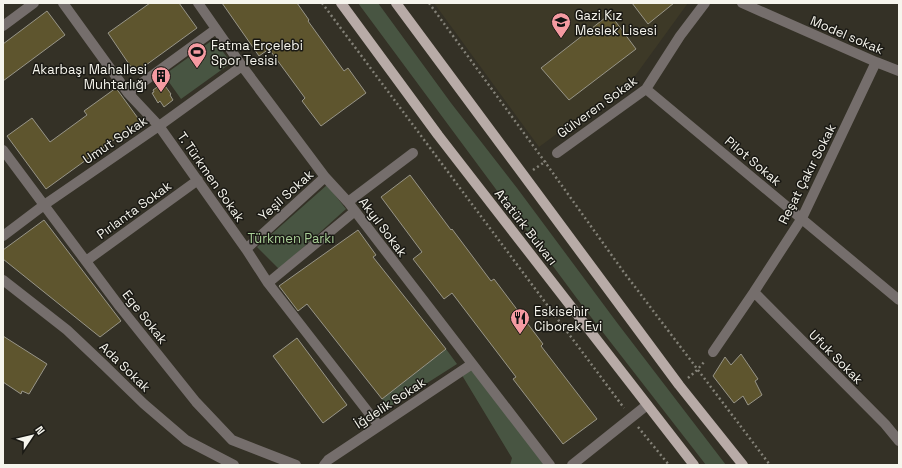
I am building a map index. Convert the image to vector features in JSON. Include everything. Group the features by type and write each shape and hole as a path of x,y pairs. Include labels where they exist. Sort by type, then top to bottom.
{"main road":[{"name":"Atatürk Bulvarı","path":"341,3 438,135 694,465"},
{"path":"396,3 679,385 743,465"}],"street":[{"path":"3,26 34,3"},
{"name":"T. Türkmen Sokak","path":"63,3 128,93 159,126 246,249 268,283 379,426"},
{"name":"Akyıl Sokak","path":"198,3 242,66 325,177 348,202 550,465"},
{"name":"Gülveren Sokak","path":"557,153 646,88 680,36 704,3"},
{"name":"Model sokak","path":"742,3 899,71"},
{"path":"128,93 216,29"},
{"name":"Reşat Çakır Sokak","path":"713,352 802,218 876,62"},
{"name":"Umut Sokak","path":"3,236 44,205 159,126 242,66"},
{"name":"Pilot Sokak","path":"646,88 899,300"},
{"name":"Ege Sokak","path":"3,150 120,307 196,402 232,440 296,465"},
{"path":"348,202 413,153"},
{"name":"Yeşil Sokak","path":"246,249 325,177"},
{"name":"Pırlanta Sokak","path":"86,261 198,180"},
{"path":"268,283 355,211"},
{"name":"Ada Sokak","path":"3,280 67,330 144,404 186,440 234,465"},
{"name":"Ufuk Sokak","path":"754,292 885,424 899,441"},
{"name":"İğdelik Sokak","path":"324,465 328,460 472,364"},
{"path":"572,465 647,405"}],"path":[{"path":"322,3 631,418 669,465"},
{"path":"429,3 623,271 770,465"},
{"path":"413,153 438,135"},
{"path":"525,177 557,153"},
{"path":"679,385 697,370 713,352"}],"shaded area":[{"name":"Gazi Kız Meslek Lisesi","path":"434,3 688,3 635,76 539,147"}],"green space":[{"path":"358,3 378,3 451,103 726,465 706,465 584,308"},
{"name":"Fatma Erçelebi Spor Tesisi","path":"214,39 231,63 181,99 164,75"},
{"name":"Türkmen Parkı","path":"327,185 346,209 279,269 257,247"},
{"path":"446,349 457,364 388,408 382,399"},
{"path":"472,364 550,465 510,465 512,458 460,372"}],"building":[{"path":"150,3 179,3 197,28 135,73 108,33"},
{"path":"222,3 297,3 344,71 348,68 366,93 321,126 302,101 305,98 269,49 259,56"},
{"path":"632,3 674,3 648,24"},
{"path":"47,11 65,35 3,81 3,44"},
{"path":"610,14 636,49 569,100 541,68"},
{"name":"Akarbaşı Mahallesi Muhtarlığı","path":"163,83 171,94 170,95 173,100 164,107 160,101 158,103 152,93 154,92 153,90"},
{"path":"116,88 140,121 46,189 7,136 32,118 50,142 87,115 84,111"},
{"path":"410,175 491,281 494,279 543,344 541,346 597,419 563,444 513,379 516,377 452,293 444,299 413,259 422,252 381,197"},
{"path":"44,220 121,321 100,337 3,259 3,250"},
{"path":"358,230 376,255 373,257 446,349 382,399 307,304 298,311 279,286"},
{"path":"3,336 47,364 29,394 22,391 21,394 3,382"},
{"path":"297,338 347,405 323,423 273,356"},
{"path":"741,354 758,379 755,381 762,395 748,405 743,396 734,403 713,376 725,357 731,365"}],"place":[{"name":"Gazi Kız Meslek Lisesi","path":"561,39"},
{"name":"Fatma Erçelebi Spor Tesisi","path":"197,69"},
{"name":"Akarbaşı Mahallesi Muhtarlığı","path":"161,93"},
{"name":"Eskisehir Ciborek Evi","path":"520,335"}]}
